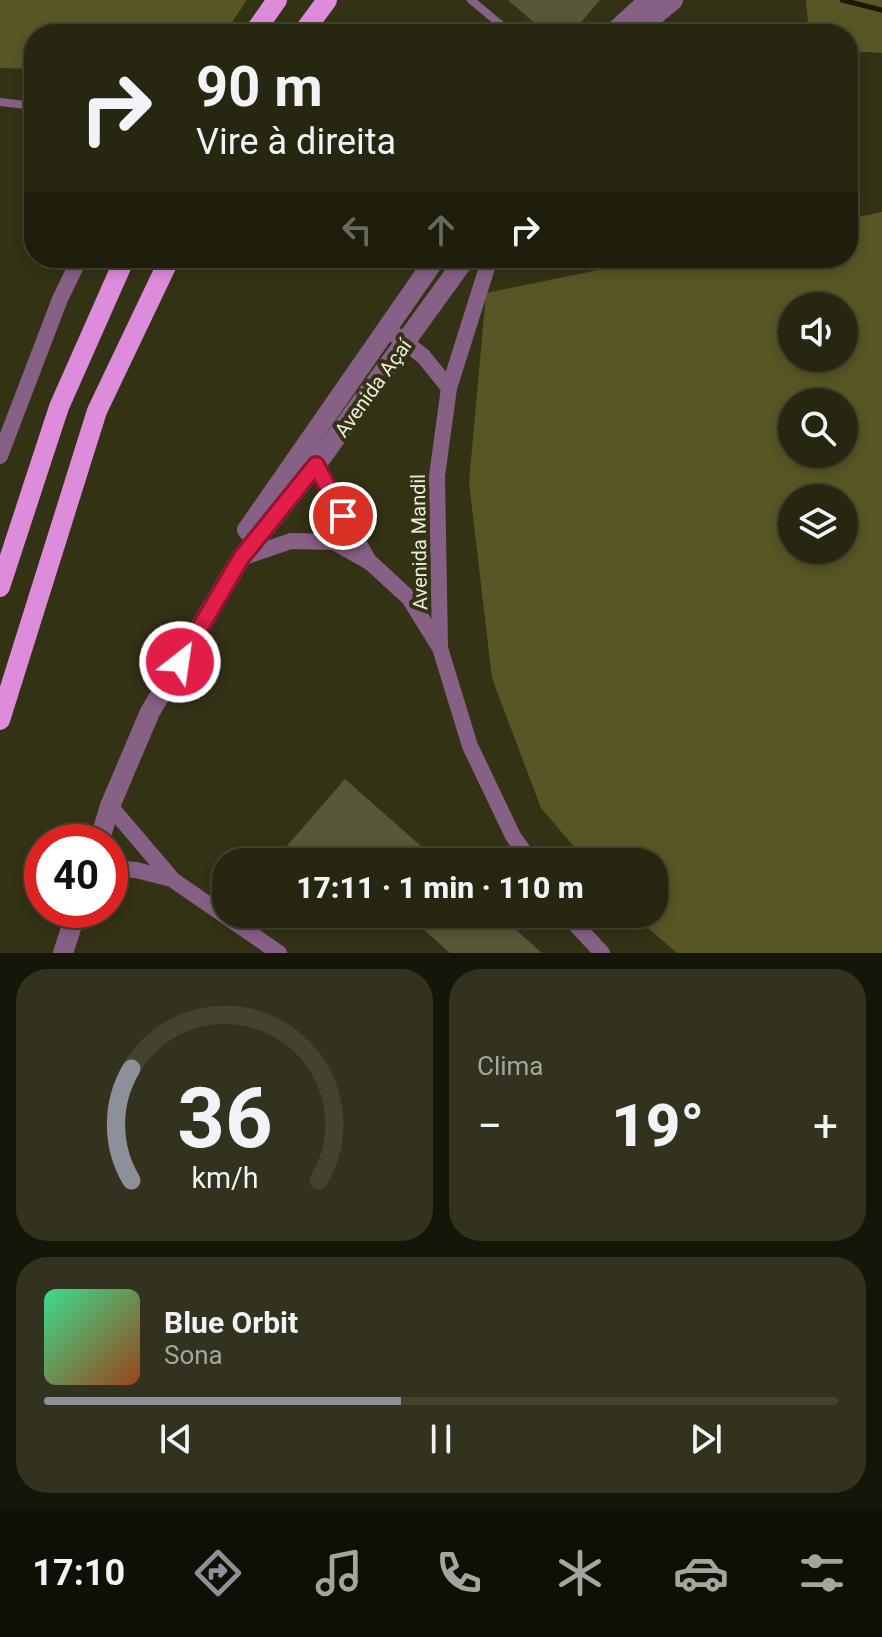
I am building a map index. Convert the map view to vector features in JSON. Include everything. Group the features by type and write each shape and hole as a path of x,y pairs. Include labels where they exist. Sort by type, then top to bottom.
{"main road":[{"path":"260,24 277,0"},
{"path":"309,24 327,0"},
{"path":"0,587 59,407 121,268"},
{"path":"0,720 97,411 165,268"}],"street":[{"path":"623,24 649,0"},
{"path":"644,24 673,0"},
{"path":"0,456 60,299 75,268"},
{"name":"Avenida Açaí","path":"104,824 150,712 241,558 310,458 386,328 429,268"},
{"name":"Avenida Açaí","path":"110,806 115,763 138,706 230,555 406,343 459,268"},
{"name":"Avenida Mandil","path":"440,648 437,476 449,388 487,268"},
{"path":"386,328 432,365 449,388"},
{"path":"310,458 371,563"},
{"name":"Avenida Mandil","path":"241,558 291,541 334,542 371,563 409,598 440,648 470,746 521,848"},
{"path":"110,806 173,880 279,953"},
{"path":"128,869 173,880"},
{"path":"63,953 71,928"},
{"path":"579,928 602,953"}],"lane":[{"path":"471,0 500,24"},
{"path":"0,102 24,105"}],"shaded area":[{"path":"0,0 247,0 231,24 24,24 24,69 0,68"},
{"path":"806,0 882,0 882,53 858,52 858,24 808,24"},
{"path":"882,212 882,953 677,953 648,928 668,928 668,848 575,848 541,808 492,678 469,482 486,293 608,268 858,268 858,217"}],"building":[{"path":"508,0 600,0 580,24 536,24"},
{"path":"345,779 423,848 285,848"},
{"path":"422,928 514,928 542,953 450,953"}],"waterway":[{"path":"842,0 882,10"}],"route":[{"path":"180,662 241,558 316,465 343,516"}]}
